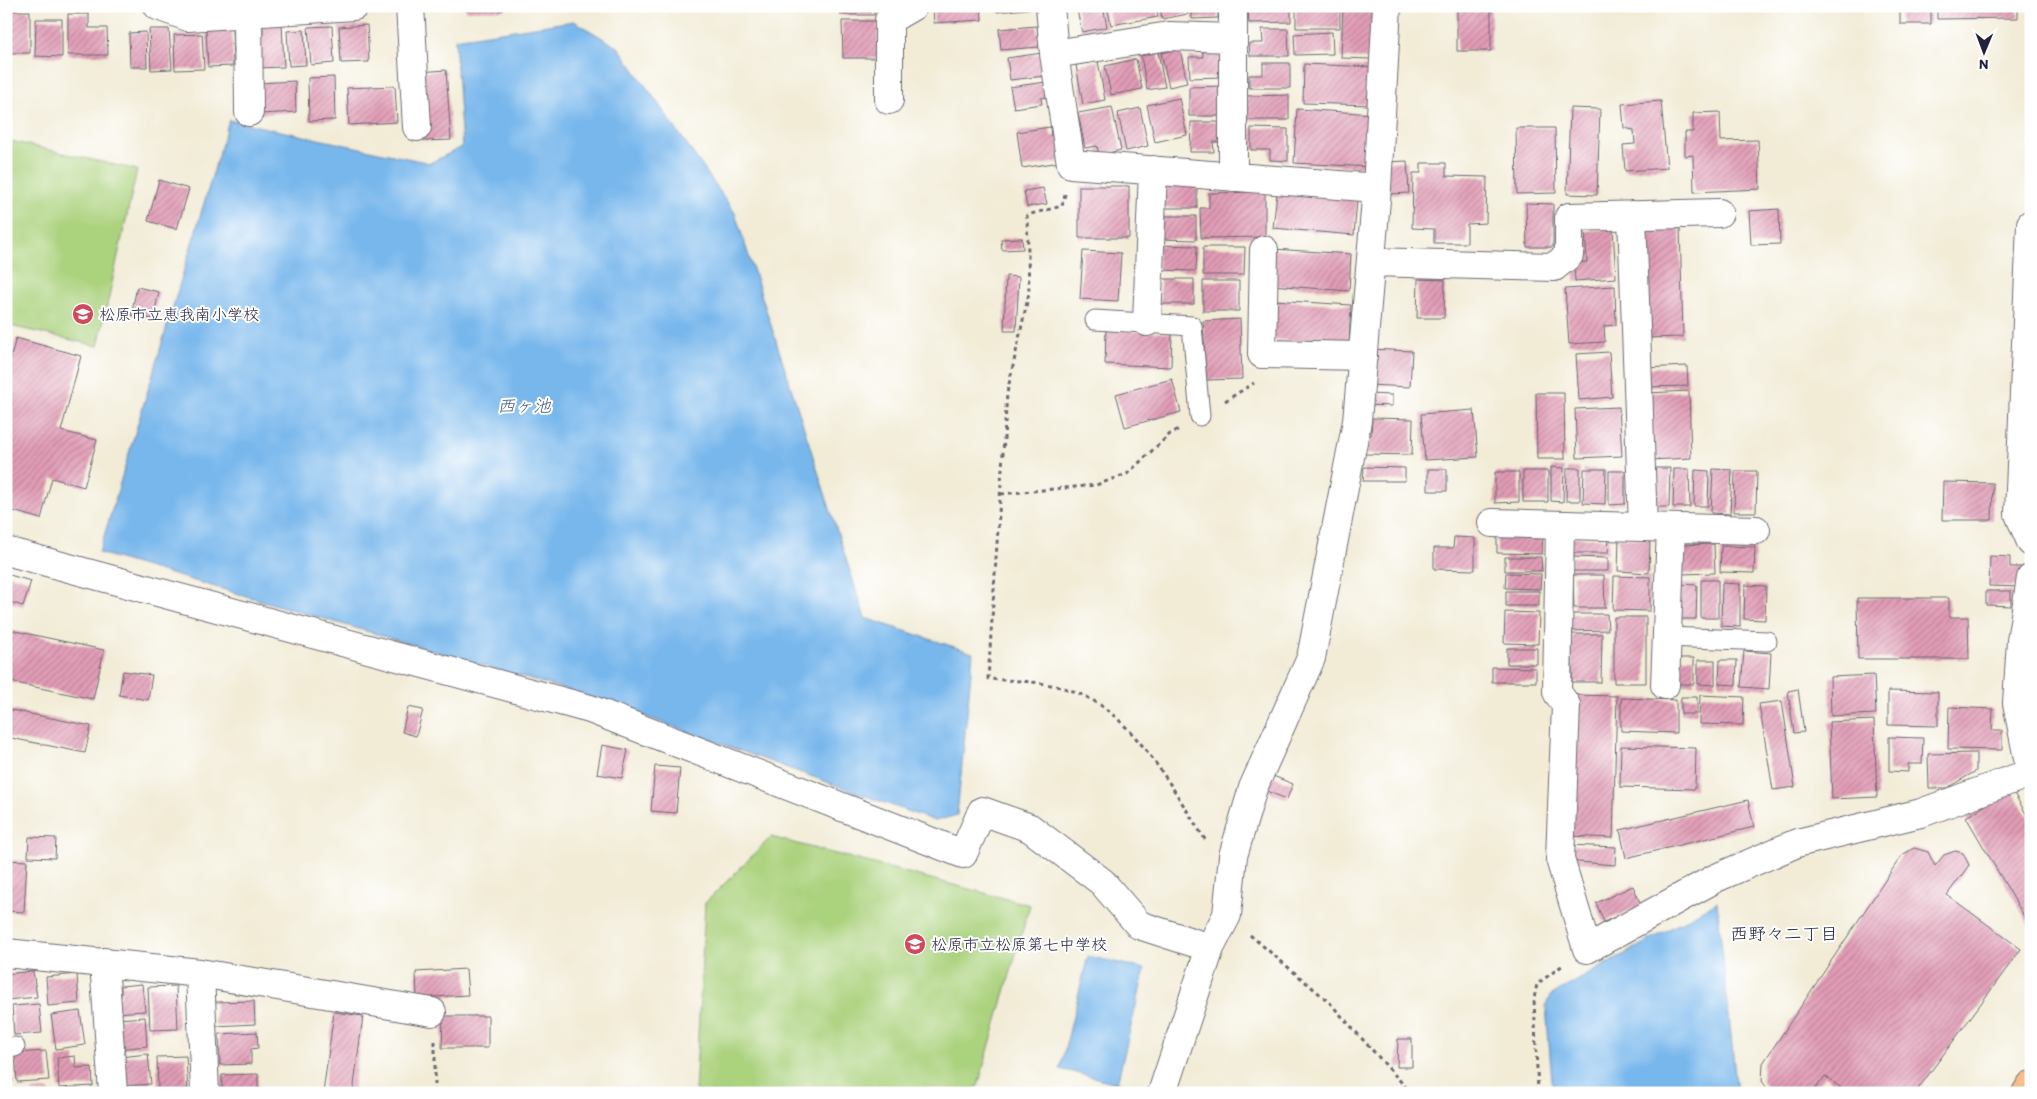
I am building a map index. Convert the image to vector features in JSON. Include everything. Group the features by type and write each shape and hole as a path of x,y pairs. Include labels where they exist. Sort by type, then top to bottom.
{"main road":[{"path":"2026,1093 2031,1085"}],"street":[{"path":"158,6 188,12 248,13 354,6"},
{"path":"410,6 417,127"},
{"path":"889,100 889,20 913,6"},
{"path":"1050,6 1054,54 1071,164 1377,188"},
{"path":"1233,6 1234,177"},
{"path":"1162,1093 1210,948 1227,915 1232,864 1253,788 1312,658 1357,421 1377,188 1387,6"},
{"path":"248,13 249,112"},
{"path":"1054,54 1169,36 1233,38"},
{"path":"1147,322 1153,170"},
{"path":"1371,262 1554,267 1569,254 1569,217 1719,213"},
{"path":"1632,215 1643,527"},
{"path":"2031,224 2018,514 2031,542"},
{"path":"1264,250 1262,354 1363,356"},
{"path":"1492,523 1756,530"},
{"path":"1560,525 1557,692 1566,705 1560,859 1587,949 1716,878 1797,843 1921,813 2030,773 2016,703 2021,641 2031,578"},
{"path":"1666,685 1671,528"},
{"path":"6,551 590,710 963,854 982,811 1030,828 1102,882 1139,925 1210,948"},
{"path":"6,953 200,973 432,1012"},
{"path":"104,962 113,1093"},
{"path":"200,973 205,1093"}],"lane":[{"path":"1095,320 1192,326 1200,416"},
{"path":"1667,637 1767,642"}],"path":[{"path":"1071,164 1062,206 1027,215 1029,293 1007,393 988,679 1044,683 1079,693 1110,712 1150,755 1206,841 1219,856 1232,864"},
{"path":"1001,494 1096,485 1127,474 1170,434 1261,379 1262,354"},
{"path":"1227,915 1328,1001 1411,1093"},
{"path":"1538,1093 1534,998 1536,984 1587,949"},
{"path":"432,1012 436,1056 435,1093"}],"green space":[{"path":"6,140 137,170 98,346 6,325"},
{"path":"771,837 1030,905 976,1093 695,1093 705,903"}],"water":[{"name":"西ヶ池","path":"574,21 619,48 735,213 865,618 973,653 957,815 935,821 591,697 99,553 229,120 430,163 462,147 455,39"},
{"path":"1717,902 1737,1093 1553,1093 1546,1006 1550,996"},
{"path":"1088,956 1145,969 1117,1083 1060,1069"}],"building":[{"path":"466,6 504,6 504,10 466,11"},
{"path":"841,6 874,6 874,15 841,15"},
{"path":"981,6 982,20 934,23 933,9"},
{"path":"997,6 1034,6 1035,8 997,12"},
{"path":"1076,6 1103,6 1107,27 1082,32"},
{"path":"1107,6 1156,6 1158,17 1111,25"},
{"path":"1160,6 1187,6 1188,14 1162,19"},
{"path":"1191,6 1218,6 1218,18 1192,19"},
{"path":"1291,6 1291,22 1249,23 1248,8"},
{"path":"1296,6 1340,6 1340,28 1296,28"},
{"path":"1343,6 1380,6 1379,33 1370,59 1341,58"},
{"path":"1900,6 1931,6 1931,24 1900,24"},
{"path":"1937,6 2018,6 2018,18 1937,19"},
{"path":"1457,10 1491,10 1491,51 1457,51"},
{"path":"6,11 30,11 30,53 6,53"},
{"path":"68,14 89,14 89,28 107,28 108,55 68,55"},
{"path":"36,19 62,19 62,57 35,56"},
{"path":"842,21 878,21 878,58 843,58"},
{"path":"263,23 282,23 284,67 256,68 255,38 263,37"},
{"path":"367,25 369,62 341,63 339,27"},
{"path":"332,26 334,63 311,65 308,27"},
{"path":"1037,26 1039,47 1001,50 999,29"},
{"path":"232,28 233,66 208,67 206,29"},
{"path":"149,29 169,29 172,69 151,70"},
{"path":"1262,29 1288,29 1289,56 1250,56 1249,43 1263,43"},
{"path":"304,30 306,65 289,66 287,31"},
{"path":"146,32 147,67 130,67 129,33"},
{"path":"1332,32 1333,54 1295,55 1294,34"},
{"path":"202,34 204,69 175,70 174,35"},
{"path":"1221,47 1222,77 1190,78 1189,57 1203,57 1203,48"},
{"path":"1180,49 1187,83 1169,87 1161,53"},
{"path":"1158,52 1165,87 1147,90 1141,56"},
{"path":"1042,53 1045,76 1010,80 1007,58"},
{"path":"1136,59 1142,89 1111,95 1105,66"},
{"path":"1098,61 1105,100 1083,104 1076,65"},
{"path":"1263,63 1290,63 1290,88 1249,88 1249,75 1263,75"},
{"path":"1304,64 1372,67 1371,105 1303,103"},
{"path":"446,70 451,140 424,141 419,72"},
{"path":"334,77 335,120 309,121 308,78"},
{"path":"295,81 296,112 260,114 258,83"},
{"path":"1046,82 1048,97 1041,98 1042,104 1014,108 1010,87"},
{"path":"395,86 397,122 349,125 347,88"},
{"path":"1223,86 1223,116 1189,116 1189,87"},
{"path":"1289,95 1289,120 1247,120 1247,96"},
{"path":"1179,98 1187,135 1155,142 1147,105"},
{"path":"1661,101 1667,168 1625,171 1623,145 1635,144 1634,130 1624,128 1622,104"},
{"path":"1112,107 1121,150 1099,155 1097,146 1085,148 1078,113"},
{"path":"1140,108 1148,146 1126,151 1118,113"},
{"path":"1570,108 1600,109 1597,195 1567,194"},
{"path":"1297,109 1374,114 1371,167 1294,163"},
{"path":"1720,112 1721,141 1758,140 1760,189 1694,192 1693,155 1685,156 1685,132 1693,132 1693,113"},
{"path":"1191,122 1224,122 1224,142 1213,142 1214,152 1190,152"},
{"path":"1050,127 1051,136 1061,135 1066,161 1022,168 1017,132"},
{"path":"1251,128 1288,129 1288,161 1270,160 1270,150 1251,150"},
{"path":"1516,128 1555,128 1556,193 1517,194"},
{"path":"1407,161 1409,193 1389,194 1387,162"},
{"path":"1421,163 1446,163 1446,176 1487,177 1486,223 1467,224 1467,243 1434,243 1434,229 1412,228 1413,173 1421,173"},
{"path":"159,180 189,189 177,229 148,221"},
{"path":"1159,182 1197,182 1197,208 1159,208"},
{"path":"1079,186 1129,186 1129,238 1079,238"},
{"path":"1043,188 1047,204 1027,207 1024,191"},
{"path":"1265,192 1265,237 1201,238 1200,208 1209,208 1209,193"},
{"path":"1277,193 1357,200 1354,235 1273,228"},
{"path":"1526,203 1553,204 1553,247 1527,247"},
{"path":"1779,209 1780,244 1751,245 1749,211"},
{"path":"1160,216 1196,216 1196,240 1160,239"},
{"path":"1680,226 1683,337 1644,338 1641,227"},
{"path":"1613,229 1616,278 1575,281 1574,263 1587,262 1585,231"},
{"path":"1022,238 1023,249 1002,250 1001,239"},
{"path":"1158,245 1197,246 1196,271 1158,270"},
{"path":"1203,247 1245,247 1244,275 1203,275"},
{"path":"1273,249 1351,254 1349,291 1271,285"},
{"path":"1083,251 1121,253 1118,301 1080,299"},
{"path":"1006,276 1019,277 1016,331 1004,331"},
{"path":"1160,279 1194,279 1194,304 1160,304"},
{"path":"1418,279 1445,280 1444,318 1417,318"},
{"path":"1203,281 1239,281 1239,311 1203,311"},
{"path":"1615,286 1616,325 1604,326 1605,342 1569,344 1565,289"},
{"path":"137,287 159,292 153,319 131,315"},
{"path":"1273,300 1351,305 1349,345 1270,339"},
{"path":"1240,319 1242,379 1206,380 1203,321"},
{"path":"1106,330 1172,333 1171,367 1105,364"},
{"path":"16,338 81,356 61,431 97,440 84,487 52,478 41,519 6,509 6,375"},
{"path":"1370,349 1412,351 1410,387 1368,385"},
{"path":"1609,352 1612,397 1579,400 1576,354"},
{"path":"1687,366 1688,386 1646,387 1645,368"},
{"path":"1172,379 1181,412 1125,427 1116,394"},
{"path":"1689,391 1691,458 1650,460 1647,393"},
{"path":"1536,393 1564,393 1565,459 1537,459"},
{"path":"1367,394 1392,395 1392,406 1367,405"},
{"path":"1619,407 1622,456 1577,458 1575,409"},
{"path":"1474,410 1478,457 1425,460 1421,414"},
{"path":"1372,418 1413,419 1412,455 1364,454 1365,434 1371,435"},
{"path":"1364,467 1405,468 1405,481 1363,481"},
{"path":"1551,467 1564,468 1563,502 1551,501"},
{"path":"1567,468 1580,468 1580,501 1566,501"},
{"path":"1650,468 1670,468 1669,507 1649,507"},
{"path":"1428,469 1447,469 1447,491 1428,491"},
{"path":"1584,469 1606,469 1605,504 1583,503"},
{"path":"1674,469 1689,469 1690,507 1673,507"},
{"path":"1713,469 1732,470 1730,514 1711,513"},
{"path":"1695,470 1709,471 1708,506 1694,506"},
{"path":"1523,471 1548,471 1548,502 1523,502"},
{"path":"1609,471 1625,471 1625,504 1609,505"},
{"path":"1735,471 1757,471 1756,512 1734,512"},
{"path":"1495,472 1519,472 1519,502 1495,503"},
{"path":"1943,482 1993,483 1992,520 1942,520"},
{"path":"1497,534 1543,535 1542,554 1497,553"},
{"path":"1454,537 1475,538 1475,570 1434,569 1434,548 1453,548"},
{"path":"1571,537 1609,538 1608,553 1570,553"},
{"path":"1619,538 1650,539 1649,573 1618,571"},
{"path":"1714,544 1715,573 1680,574 1679,545"},
{"path":"1721,546 1755,547 1754,573 1720,572"},
{"path":"1990,556 2010,557 2010,567 2024,567 2023,587 1989,586"},
{"path":"1505,557 1541,557 1542,571 1505,571"},
{"path":"1571,557 1608,558 1608,571 1571,571"},
{"path":"1506,573 1541,574 1540,589 1505,588"},
{"path":"6,574 31,581 23,606 6,601"},
{"path":"1573,575 1604,575 1605,608 1574,608"},
{"path":"1614,576 1650,577 1650,611 1613,610"},
{"path":"1701,580 1718,580 1718,618 1701,618"},
{"path":"1722,583 1740,584 1740,627 1721,626"},
{"path":"1677,584 1697,585 1696,619 1676,619"},
{"path":"1745,585 1766,586 1765,620 1744,619"},
{"path":"1506,591 1539,591 1539,606 1506,606"},
{"path":"1986,591 2011,591 2011,606 1986,605"},
{"path":"1857,598 1949,598 1949,617 1968,617 1969,659 1858,659"},
{"path":"1505,612 1539,613 1538,644 1504,643"},
{"path":"1569,614 1607,614 1608,630 1569,631"},
{"path":"1614,617 1646,617 1646,683 1614,683"},
{"path":"6,629 104,650 93,699 6,681"},
{"path":"1572,634 1602,634 1601,682 1572,682"},
{"path":"1507,648 1537,648 1537,664 1507,664"},
{"path":"1744,651 1771,653 1769,689 1741,687"},
{"path":"1677,658 1694,658 1694,684 1677,684"},
{"path":"1698,660 1715,660 1715,685 1698,684"},
{"path":"1720,660 1737,660 1736,685 1719,684"},
{"path":"1492,667 1536,668 1536,682 1492,682"},
{"path":"123,671 152,675 148,700 119,695"},
{"path":"1874,675 1876,714 1831,716 1830,677"},
{"path":"1798,689 1804,732 1794,733 1788,691"},
{"path":"1888,691 1938,692 1938,726 1888,725"},
{"path":"1574,695 1617,696 1613,838 1569,836"},
{"path":"1700,695 1744,697 1743,725 1699,724"},
{"path":"1681,697 1697,697 1697,714 1681,714"},
{"path":"1621,698 1676,700 1676,733 1621,731"},
{"path":"1782,701 1795,787 1773,790 1759,704"},
{"path":"408,707 423,710 416,736 402,732"},
{"path":"1949,707 1993,709 1992,730 2002,730 2002,750 1948,749"},
{"path":"6,709 91,726 85,753 6,737"},
{"path":"1874,720 1877,797 1832,799 1829,722"},
{"path":"1889,737 1923,738 1922,764 1908,764 1908,772 1889,771"},
{"path":"602,745 628,750 622,778 597,774"},
{"path":"1621,746 1696,748 1695,789 1620,787"},
{"path":"1976,753 1976,771 1947,788 1929,788 1928,754"},
{"path":"655,766 680,768 676,813 651,811"},
{"path":"1268,774 1293,784 1287,799 1261,789"},
{"path":"2012,790 2031,822 2031,928 1966,817"},
{"path":"1748,800 1754,827 1626,858 1620,830"},
{"path":"29,837 56,838 55,858 28,857"},
{"path":"1567,845 1616,847 1615,865 1567,861"},
{"path":"1914,848 1928,852 1935,866 1944,855 1955,851 1963,853 1969,865 1947,895 2021,949 1915,1093 1848,1093 1825,1076 1812,1093 1770,1093 1762,1081 1763,1063 1902,855"},
{"path":"6,860 27,861 24,912 6,911"},
{"path":"1633,886 1641,905 1604,922 1596,903"},
{"path":"466,969 468,995 417,998 416,972"},
{"path":"33,971 37,997 6,1000 6,974"},
{"path":"77,974 79,1003 48,1006 46,977"},
{"path":"142,984 145,1011 113,1013 112,998 121,997 121,986"},
{"path":"176,986 178,1029 150,1030 148,987"},
{"path":"254,1001 255,1024 215,1026 215,1002"},
{"path":"39,1004 42,1033 14,1035 12,1006"},
{"path":"80,1011 85,1045 56,1049 51,1015"},
{"path":"334,1012 363,1016 353,1093 323,1093"},
{"path":"443,1016 488,1016 488,1048 442,1048"},
{"path":"145,1017 147,1046 118,1049 116,1019"},
{"path":"257,1032 258,1048 251,1049 251,1064 220,1065 219,1034"},
{"path":"1398,1039 1412,1039 1412,1067 1397,1067"},
{"path":"46,1051 49,1080 17,1082 15,1053"},
{"path":"148,1054 151,1084 122,1086 120,1057"},
{"path":"75,1056 76,1068 92,1067 93,1086 59,1088 57,1058"},
{"path":"186,1056 188,1093 158,1093 157,1057"},
{"path":"6,1059 10,1059 13,1082 6,1083"},
{"path":"258,1074 258,1093 222,1093 222,1075"},
{"path":"49,1090 49,1093 33,1093 33,1091"}],"place":[{"name":"松原市立恵我南小学校","path":"83,314"},
{"name":"松原市立松原第七中学校","path":"915,944"}],"district":[{"name":"西野々二丁目","path":"1784,934"}]}
